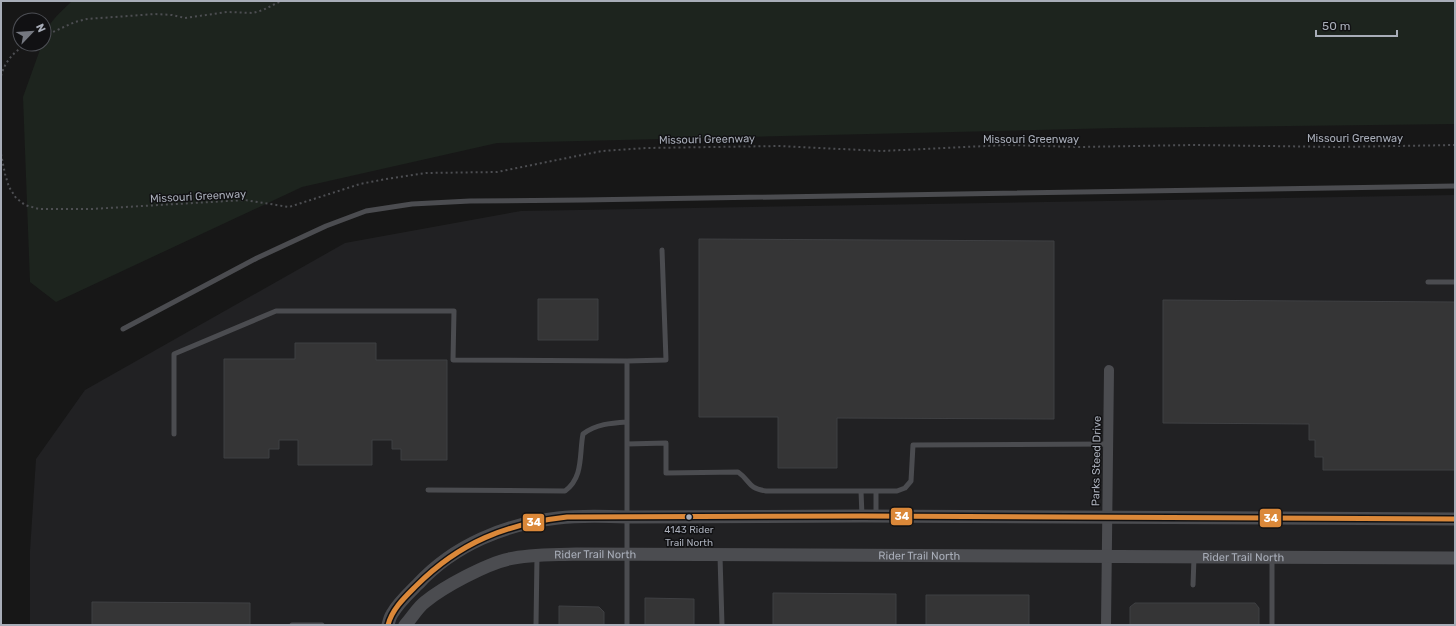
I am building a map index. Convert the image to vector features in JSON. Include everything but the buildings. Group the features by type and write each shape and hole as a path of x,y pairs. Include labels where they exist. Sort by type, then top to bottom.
{"street":[{"name":"Parks Steed Drive","path":"1106,625 1109,370"},
{"path":"388,624 392,614 409,593 430,571 453,553 479,539 528,522 559,518 593,516 876,516 1455,519"},
{"name":"Rider Trail North","path":"405,625 424,602 450,585 474,572 508,559 537,555 627,554 1455,558"}],"lane":[{"path":"123,329 257,258 326,226 366,211 412,204 470,201 1455,186"},
{"path":"174,434 174,354 276,310 454,311 453,360 666,360 662,250"},
{"path":"1428,282 1455,282"},
{"path":"627,361 627,625"},
{"path":"428,490 565,491 575,482 578,473 583,434 591,428 606,423 627,422"},
{"path":"627,444 666,443 666,473 738,472 743,475 753,488 766,492 897,491 905,488 911,481 913,445 1109,444"},
{"path":"861,492 862,516"},
{"path":"876,492 876,516"},
{"path":"536,625 537,555"},
{"path":"720,555 722,625"},
{"path":"1194,557 1194,585"},
{"path":"1272,558 1272,625"},
{"path":"292,625 322,625"}],"path":[{"path":"52,32 75,22 87,19 155,14 172,15 185,18 228,12 253,13 281,1"},
{"path":"1,76 8,60 16,52"},
{"name":"Missouri Greenway","path":"1,154 5,174 10,188 16,198 25,205 39,209 92,209 245,200 289,207 360,184 386,179 426,174 497,172 602,151 646,148 779,146 882,151 1007,145 1078,147 1193,145 1339,147 1455,145"}],"shaded area":[{"path":"72,1 1455,1 1455,124 1117,128 497,143 302,187 56,302 30,282 23,97 39,52 52,52 52,21"},
{"path":"1455,195 1455,625 30,625 30,551 36,459 85,390 345,243 521,211"}],"transit line":[{"name":"34","path":"388,625 390,619 403,599 416,586 433,571 467,547 504,530 545,520 567,517 862,516 1455,519"}],"place":[{"name":"4143 Rider Trail North","path":"689,517"}]}
